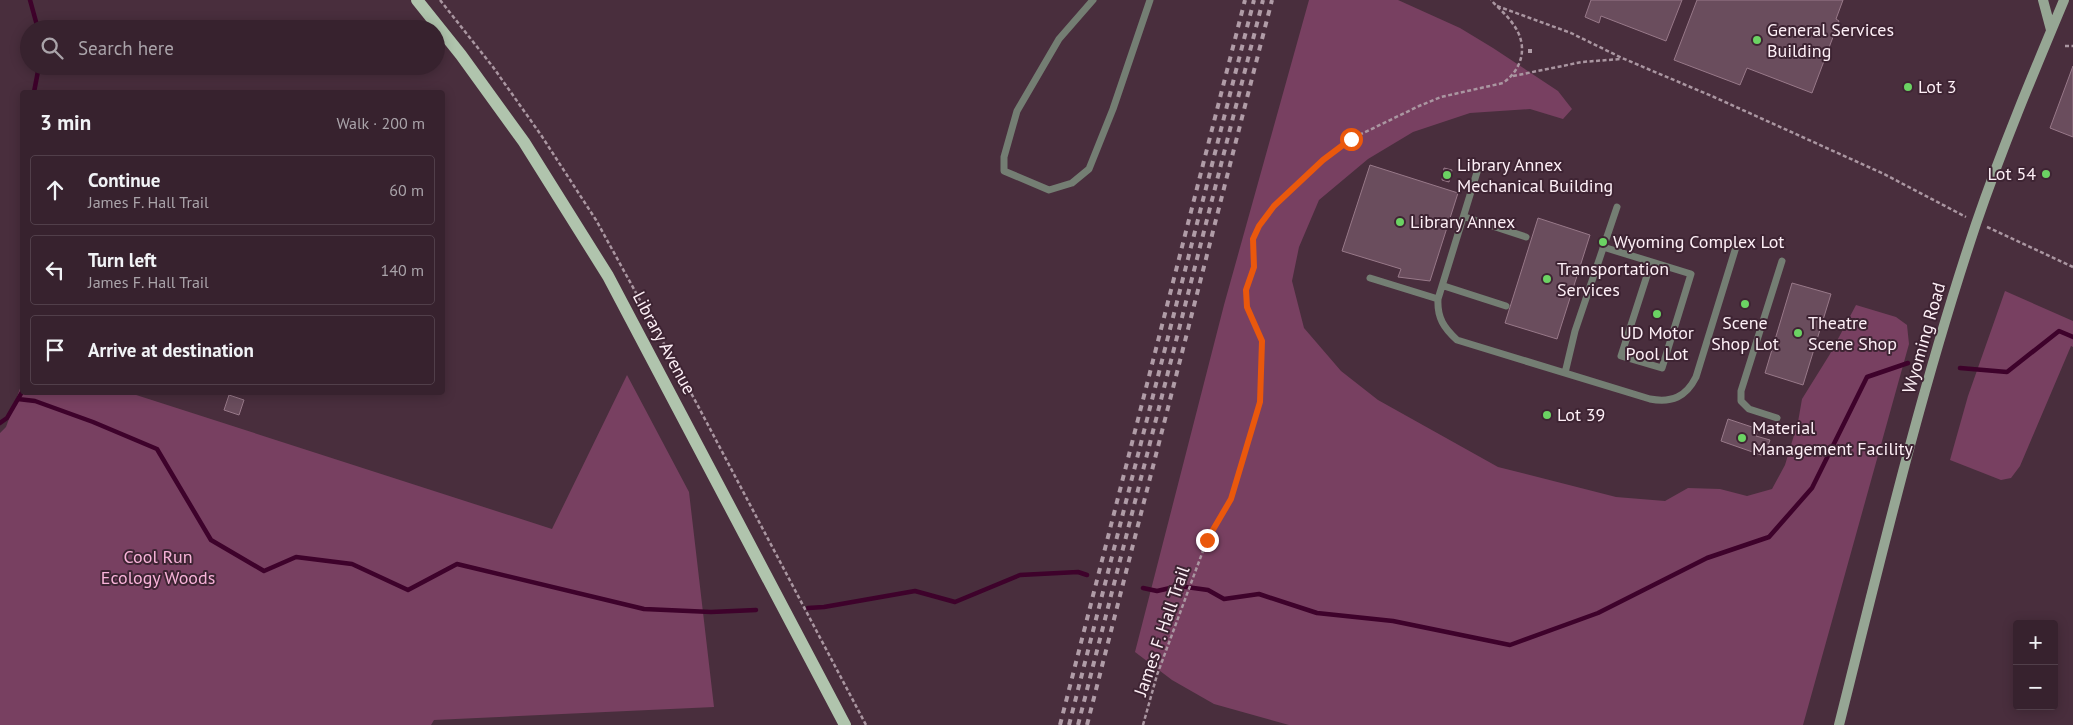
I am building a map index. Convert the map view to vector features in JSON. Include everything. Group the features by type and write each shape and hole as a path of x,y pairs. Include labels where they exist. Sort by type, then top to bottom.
{"main road":[{"name":"Library Avenue","path":"416,0 433,20"},
{"name":"Library Avenue","path":"445,35 462,55 524,142 608,276 844,725"}],"street":[{"path":"2043,0 2051,30"},
{"name":"Wyoming Road","path":"1839,725 1901,481 1947,315 1996,170 2064,0"}],"lane":[{"path":"1093,0 1059,39 1017,111 1004,157 1004,171 1049,190 1072,183 1089,169 1113,109 1150,0"},
{"path":"1478,169 1444,286 1438,300 1440,320 1446,330 1457,340 1650,399 1658,400 1679,397 1690,388 1696,377 1736,247"},
{"path":"1565,373 1574,331 1617,208"},
{"path":"1465,217 1526,237"},
{"path":"1603,247 1691,274 1662,368 1621,356 1651,263"},
{"path":"1777,418 1749,409 1741,401 1741,391 1782,262"},
{"path":"1370,278 1438,300"},
{"path":"1444,286 1506,306"}],"path":[{"path":"1491,0 1512,22 1521,39 1522,58 1512,77"},
{"path":"1496,5 1571,34 1714,97 1838,153 1960,214"},
{"path":"2065,46 2073,46"},
{"name":"James F. Hall Trail","path":"1143,725 1157,675 1207,540 1231,499 1260,402 1262,341 1247,307 1246,290 1254,267 1253,239 1259,226 1274,206 1323,160 1351,139 1418,106 1441,97 1503,83 1512,77 1582,62 1622,58"},
{"path":"1995,231 2073,267"}],"green space":[{"path":"1309,0 1398,0 1460,28 1493,48 1558,91 1572,109 1563,119 1530,109 1470,113 1413,132 1368,159 1319,200 1299,247 1292,281 1304,328 1341,371 1378,400 1498,467 1616,497 1665,501 1688,488 1720,489 1747,496 1772,489 1785,465 1798,422 1802,399 1830,354 1856,305 1896,317 1907,325 1909,344 1803,725 1289,725 1214,704 1172,680 1135,652 1224,305"},
{"path":"2005,291 2073,321 2073,347 2071,346 2020,466 2011,478 2001,480 1950,460 1968,396"},
{"name":"Cool Run Ecology Woods","path":"627,375 689,492 714,707 434,720 431,725 0,725 0,433 6,427 20,388 20,395 136,395 552,529"}],"building":[{"path":"1591,0 1682,0 1666,41 1601,16 1599,23 1585,17"},
{"name":"General Services Building","path":"1697,0 1843,0 1836,19 1839,21 1812,93 1747,68 1740,85 1674,60"},
{"path":"2073,66 2073,137 2050,128"},
{"name":"Library Annex","path":"1370,165 1458,193 1430,281 1398,277 1401,269 1342,251"},
{"name":"Library Annex Mechanical Building","path":"1444,168 1452,170 1449,182 1442,180"},
{"name":"Transportation Services","path":"1538,218 1590,235 1557,339 1505,323"},
{"name":"Theatre Scene Shop","path":"1792,283 1831,294 1803,385 1765,373"},
{"path":"229,395 244,400 239,415 224,410"},
{"name":"Material Management Facility","path":"1728,419 1758,429 1756,436 1770,440 1764,456 1721,441"}],"waterway":[{"path":"30,0 36,20"},
{"path":"34,90 37,75"},
{"path":"1960,368 2007,372 2059,331 2073,337"},
{"path":"1143,588 1157,591 1179,586 1208,590 1224,599 1259,594 1317,613 1393,621 1510,645 1598,613 1707,558 1769,537 1812,488 1867,377 1908,363"},
{"path":"0,423 7,418 20,395"},
{"path":"18,399 35,401 93,422 157,449 211,540 264,571 296,557 352,564 408,590 457,564 644,609 711,612 756,610"},
{"path":"808,608 824,607 915,591 955,602 1020,575 1078,572 1087,575"}],"railway":[{"path":"1060,725 1245,0"},
{"path":"1069,725 1254,0"},
{"path":"1078,725 1263,0"},
{"path":"1087,725 1272,0"}],"place":[{"name":"General Services Building","path":"1757,40"},
{"name":"Lot 3","path":"1908,87"},
{"name":"Lot 54","path":"2046,174"},
{"name":"Library Annex Mechanical Building","path":"1447,175"},
{"name":"Library Annex","path":"1400,222"},
{"name":"Wyoming Complex Lot","path":"1603,242"},
{"name":"Transportation Services","path":"1547,279"},
{"name":"Scene Shop Lot","path":"1745,304"},
{"name":"UD Motor Pool Lot","path":"1657,314"},
{"name":"Theatre Scene Shop","path":"1798,333"},
{"name":"Lot 39","path":"1547,415"},
{"name":"Material Management Facility","path":"1742,438"}],"route":[{"path":"1207,540 1231,499 1260,402 1262,341 1247,307 1246,290 1254,267 1253,239 1259,226 1274,206 1300,180 1351,139"}]}
